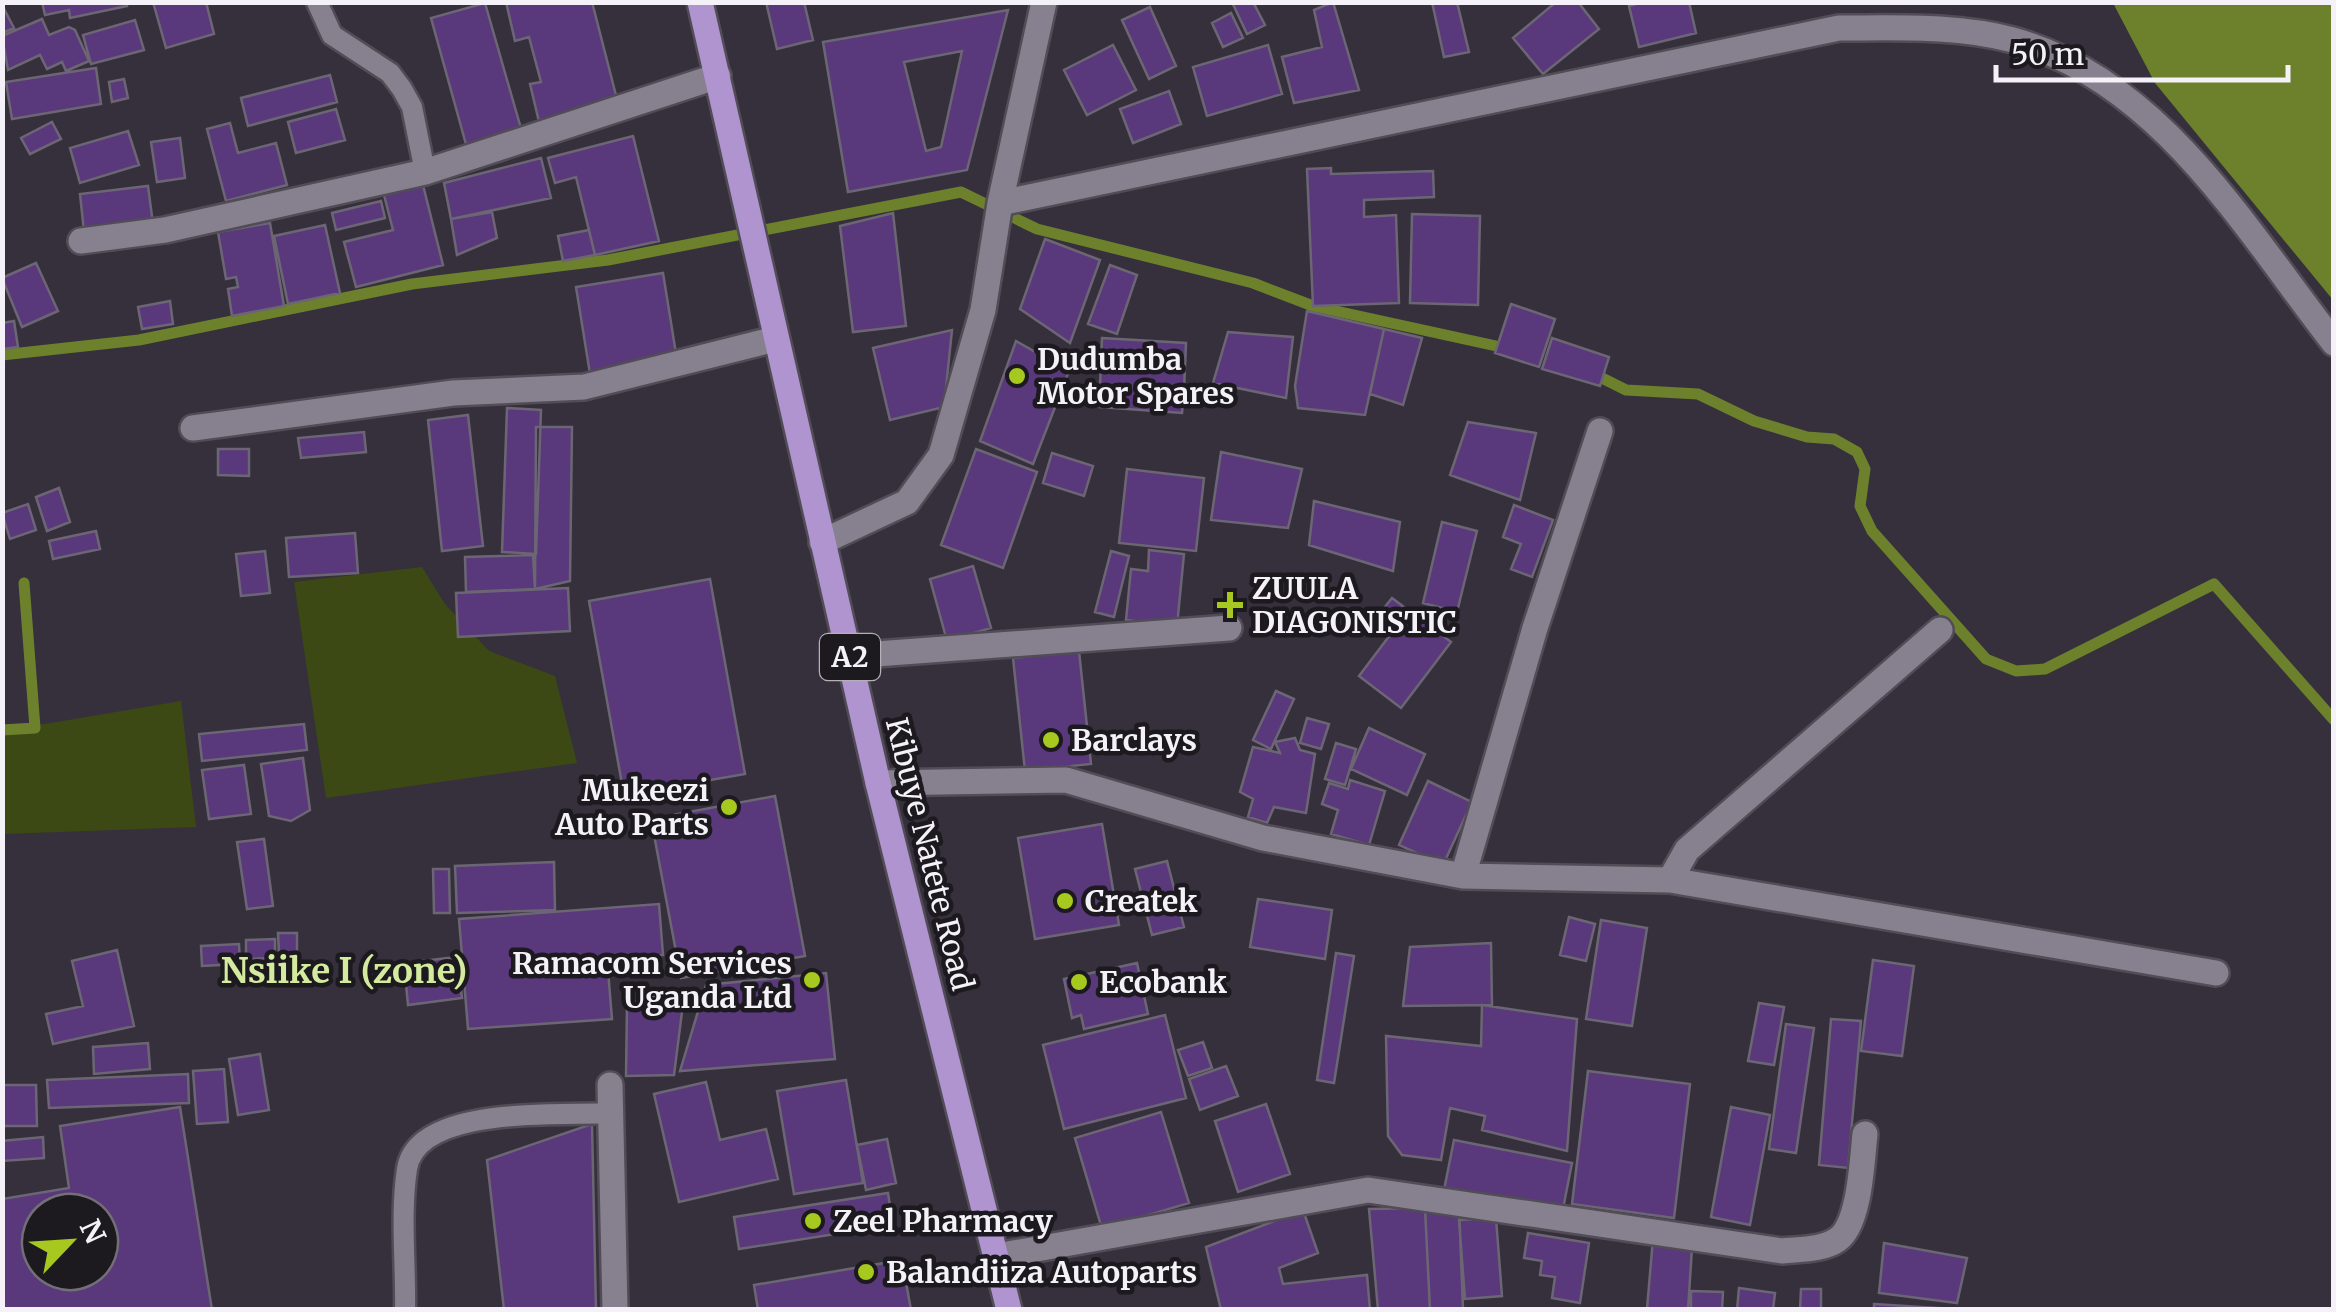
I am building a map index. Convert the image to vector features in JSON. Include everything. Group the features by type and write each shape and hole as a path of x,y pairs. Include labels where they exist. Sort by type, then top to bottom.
{"main road":[{"name":"Kibuye Natete Road","path":"700,2 878,783 1009,1310"}],"street":[{"path":"822,542 907,502 942,455 983,310 1000,202 1044,2"},
{"path":"1000,202 1839,28 1948,30 2010,40 2046,51 2078,66 2141,108 2186,153 2334,343"},
{"path":"80,241 165,230 424,172 718,76"},
{"path":"193,428 453,393 584,387 775,338"},
{"path":"1463,876 1535,628 1600,431"},
{"path":"849,656 1229,628"},
{"path":"1670,880 1688,850 1940,630"},
{"path":"878,783 1066,780 1263,838 1463,876 1670,880 2216,973"},
{"path":"610,1085 615,1310"},
{"path":"997,1256 1368,1190 1782,1251 1822,1246 1840,1239 1850,1222 1865,1134"}],"lane":[{"path":"317,2 332,35 390,73 402,89 412,106 424,172"},
{"path":"405,1310 407,1167 418,1142 438,1130 470,1121 610,1114"}],"shaded area":[{"path":"2113,3 2333,3 2333,300 2155,83"},
{"path":"422,567 445,604 489,651 555,676 577,763 326,798 294,582"},
{"path":"181,701 196,827 3,834 3,731"}],"building":[{"path":"42,2 126,2 127,6 70,18 69,10 45,15"},
{"path":"153,2 206,2 214,34 166,48"},
{"path":"506,2 592,2 619,107 540,126 530,84 541,82 529,37 515,41"},
{"path":"766,2 804,2 813,40 777,49"},
{"path":"1232,2 1253,2 1265,25 1247,34"},
{"path":"1333,2 1359,90 1294,103 1282,57 1322,47 1314,10"},
{"path":"1432,2 1457,2 1469,52 1444,57"},
{"path":"1556,2 1578,2 1599,29 1543,74 1513,38"},
{"path":"1643,2 1689,2 1696,33 1639,47 1629,6"},
{"path":"485,3 522,132 467,148 431,18"},
{"path":"2,5 14,28 2,33"},
{"path":"1150,7 1176,66 1149,79 1122,20"},
{"path":"1008,10 967,170 848,192 823,42","holes":["962,51 941,147 926,151 904,62"]},
{"path":"1231,13 1243,38 1223,47 1212,23"},
{"path":"42,19 49,35 69,27 75,30 89,61 66,71 62,62 47,69 40,55 8,70 2,36"},
{"path":"135,20 144,50 91,64 83,35"},
{"path":"1113,45 1136,90 1087,115 1064,70"},
{"path":"1268,45 1282,94 1207,116 1193,67"},
{"path":"96,68 101,104 12,119 6,82"},
{"path":"330,75 337,102 248,126 241,98"},
{"path":"124,79 128,98 112,102 109,82"},
{"path":"1169,91 1181,124 1133,143 1120,109"},
{"path":"336,109 345,140 296,153 288,122"},
{"path":"52,122 61,139 30,154 21,138"},
{"path":"230,123 238,153 276,143 287,185 226,201 207,129"},
{"path":"128,131 139,165 80,183 70,148"},
{"path":"633,136 659,241 595,255 576,177 555,183 548,158"},
{"path":"180,138 185,178 157,182 151,142"},
{"path":"541,158 551,198 451,219 444,183"},
{"path":"1331,168 1331,174 1433,171 1434,197 1364,200 1364,217 1396,215 1399,303 1313,306 1307,169"},
{"path":"423,185 443,265 356,287 344,242 393,230 384,195"},
{"path":"148,186 153,224 84,232 80,194"},
{"path":"381,201 385,218 336,230 332,213"},
{"path":"492,212 497,238 457,255 451,219"},
{"path":"893,213 906,326 853,332 840,226"},
{"path":"1412,214 1480,216 1478,305 1410,303"},
{"path":"270,223 284,306 232,316 228,289 238,287 236,277 226,279 218,232"},
{"path":"325,225 340,293 288,304 274,236"},
{"path":"589,230 595,255 563,261 558,236"},
{"path":"1045,239 1100,260 1070,343 1020,309"},
{"path":"36,263 58,311 22,327 2,278"},
{"path":"1110,265 1137,275 1117,334 1088,324"},
{"path":"663,273 678,366 591,380 576,287"},
{"path":"170,301 173,324 142,329 138,307"},
{"path":"1511,304 1555,319 1539,367 1495,353"},
{"path":"1307,311 1384,329 1365,415 1298,408 1295,386"},
{"path":"14,321 18,347 2,349 2,323"},
{"path":"1384,329 1422,338 1403,405 1370,394"},
{"path":"952,330 944,407 890,420 873,348"},
{"path":"1228,332 1293,337 1286,398 1213,383"},
{"path":"1102,338 1186,343 1184,390 1100,386"},
{"path":"1552,338 1609,357 1600,386 1542,369"},
{"path":"1016,341 1069,371 1033,464 980,441"},
{"path":"1100,386 1184,390 1182,413 1100,407"},
{"path":"507,408 541,410 536,554 502,552"},
{"path":"468,415 483,546 442,551 428,420"},
{"path":"1468,422 1536,433 1520,500 1450,475"},
{"path":"536,427 572,427 570,581 535,589"},
{"path":"364,432 366,452 301,458 298,438"},
{"path":"218,449 249,449 249,476 218,475"},
{"path":"976,449 1037,472 1003,568 941,545"},
{"path":"1221,452 1302,469 1288,528 1211,520"},
{"path":"1052,453 1093,466 1084,496 1043,483"},
{"path":"1127,469 1204,478 1196,551 1119,543"},
{"path":"59,488 70,522 47,531 36,497"},
{"path":"1314,501 1400,522 1393,571 1309,545"},
{"path":"28,504 36,530 10,539 2,513"},
{"path":"1514,505 1553,520 1532,577 1511,569 1521,544 1503,537"},
{"path":"1442,522 1477,531 1457,612 1423,603"},
{"path":"96,531 100,549 53,559 49,541"},
{"path":"355,533 358,573 289,577 286,538"},
{"path":"1149,550 1184,554 1177,626 1126,620 1131,569 1148,571"},
{"path":"265,551 270,593 241,596 236,554"},
{"path":"1111,551 1129,556 1114,617 1095,612"},
{"path":"533,555 535,589 466,592 465,557"},
{"path":"973,566 991,628 947,641 930,579"},
{"path":"710,579 745,774 624,795 589,601"},
{"path":"568,588 570,631 458,637 456,593"},
{"path":"1392,598 1451,642 1401,708 1359,676 1390,635 1373,622"},
{"path":"1079,651 1091,764 1025,771 1013,658"},
{"path":"1276,691 1294,699 1271,749 1253,740"},
{"path":"1307,718 1329,724 1321,749 1300,743"},
{"path":"304,724 307,750 202,761 199,734"},
{"path":"1369,728 1425,754 1407,795 1351,769"},
{"path":"1295,738 1300,750 1315,754 1306,813 1274,807 1267,823 1248,817 1253,799 1240,792 1253,747 1280,753 1275,742"},
{"path":"1336,743 1356,749 1345,785 1325,779"},
{"path":"303,758 310,810 291,821 269,816 261,764"},
{"path":"244,765 251,814 209,819 202,770"},
{"path":"1350,780 1385,791 1369,845 1331,834 1338,810 1322,804 1329,783 1348,789"},
{"path":"1428,781 1472,802 1443,865 1399,845"},
{"path":"775,796 805,956 681,978 651,819"},
{"path":"1102,824 1119,925 1035,939 1018,838"},
{"path":"264,839 273,906 247,909 237,842"},
{"path":"1167,861 1184,927 1152,935 1135,869"},
{"path":"554,862 555,910 457,913 455,866"},
{"path":"433,869 449,869 450,913 434,913"},
{"path":"1258,899 1332,910 1325,959 1250,947"},
{"path":"659,904 663,955 607,958 612,1019 468,1029 459,919"},
{"path":"1569,917 1595,924 1586,961 1560,955"},
{"path":"1601,920 1647,928 1632,1026 1586,1019"},
{"path":"278,933 297,933 297,954 279,954"},
{"path":"275,939 275,958 246,959 246,940"},
{"path":"1491,943 1492,1005 1403,1006 1410,947"},
{"path":"239,944 240,964 202,966 201,946"},
{"path":"117,950 134,1026 53,1044 46,1014 83,1006 72,961"},
{"path":"1336,953 1354,956 1334,1083 1317,1080"},
{"path":"457,957 462,998 408,1005 404,963"},
{"path":"1873,960 1914,966 1902,1056 1861,1051"},
{"path":"1137,963 1148,1014 1084,1029 1081,1015 1072,1018 1064,979"},
{"path":"826,973 835,1059 680,1071 706,985"},
{"path":"685,988 674,1075 626,1076 627,1004"},
{"path":"1759,1003 1784,1007 1774,1065 1748,1061"},
{"path":"1482,1005 1577,1019 1567,1151 1482,1130 1485,1116 1450,1108 1441,1160 1402,1155 1388,1136 1386,1036 1481,1046"},
{"path":"1165,1015 1186,1098 1064,1129 1043,1045"},
{"path":"1831,1019 1861,1021 1848,1168 1819,1165"},
{"path":"1786,1024 1814,1028 1796,1153 1769,1149"},
{"path":"1203,1042 1212,1068 1188,1076 1178,1050"},
{"path":"148,1043 150,1069 94,1074 93,1047"},
{"path":"260,1054 269,1110 238,1115 229,1059"},
{"path":"1226,1066 1238,1096 1200,1110 1189,1079"},
{"path":"224,1069 228,1122 197,1124 193,1071"},
{"path":"1588,1071 1690,1084 1674,1218 1572,1204"},
{"path":"188,1074 189,1103 49,1108 47,1080"},
{"path":"846,1080 863,1183 794,1194 777,1091"},
{"path":"706,1082 720,1140 766,1129 778,1179 679,1202 654,1094"},
{"path":"2,1085 36,1085 37,1126 2,1126"},
{"path":"1266,1104 1290,1174 1238,1192 1215,1121"},
{"path":"180,1107 212,1310 2,1310 2,1199 20,1196 20,1292 120,1292 120,1192 45,1192 69,1188 60,1126"},
{"path":"1731,1107 1770,1115 1750,1225 1711,1217"},
{"path":"1161,1112 1189,1203 1102,1229 1075,1138"},
{"path":"592,1124 596,1310 504,1310 487,1160"},
{"path":"43,1137 44,1158 2,1161 2,1141"},
{"path":"887,1139 896,1183 866,1190 857,1145"},
{"path":"1454,1140 1572,1163 1562,1214 1444,1190"},
{"name":"Zeel Pharmacy","path":"888,1193 893,1225 739,1249 734,1217"},
{"path":"1459,1207 1463,1309 1430,1310 1425,1208"},
{"path":"1425,1208 1430,1310 1378,1310 1369,1209"},
{"path":"1303,1210 1318,1253 1279,1268 1283,1284 1367,1275 1370,1310 1221,1310 1206,1247"},
{"path":"1496,1218 1502,1296 1465,1299 1459,1220"},
{"path":"1528,1233 1589,1243 1580,1303 1552,1298 1555,1277 1540,1275 1542,1261 1524,1258"},
{"path":"1653,1238 1692,1248 1688,1310 1647,1309"},
{"path":"1884,1243 1967,1258 1957,1303 1879,1293"},
{"name":"Balandiiza Autoparts","path":"902,1260 911,1310 758,1310 754,1285"},
{"path":"1739,1288 1775,1293 1773,1310 1737,1310"},
{"path":"1801,1289 1821,1289 1821,1310 1800,1310"},
{"path":"1691,1291 1723,1292 1722,1310 1691,1310"},
{"path":"1874,1304 1969,1310 1874,1310"}],"waterway":[{"path":"2,355 139,340 412,284 608,260 961,192 1037,229 1253,283 1313,306 1510,349"},
{"path":"1590,372 1626,390 1698,394 1754,421 1807,437 1834,439 1857,452 1865,469 1860,506 1872,531 1986,659 2016,671 2045,669 2214,584 2334,720"},
{"path":"2,730 35,728 24,583"}],"place":[{"name":"Dudumba Motor Spares","path":"1017,376"},
{"name":"ZUULA DIAGONISTIC","path":"1230,605"},
{"name":"Barclays","path":"1051,740"},
{"name":"Mukeezi Auto Parts","path":"729,807"},
{"name":"Createk","path":"1065,901"},
{"name":"Ramacom Services Uganda Ltd","path":"812,980"},
{"name":"Ecobank","path":"1079,982"},
{"name":"Zeel Pharmacy","path":"813,1221"},
{"name":"Balandiiza Autoparts","path":"866,1272"}],"district":[{"name":"Nsiike I (zone)","path":"344,971"}]}
